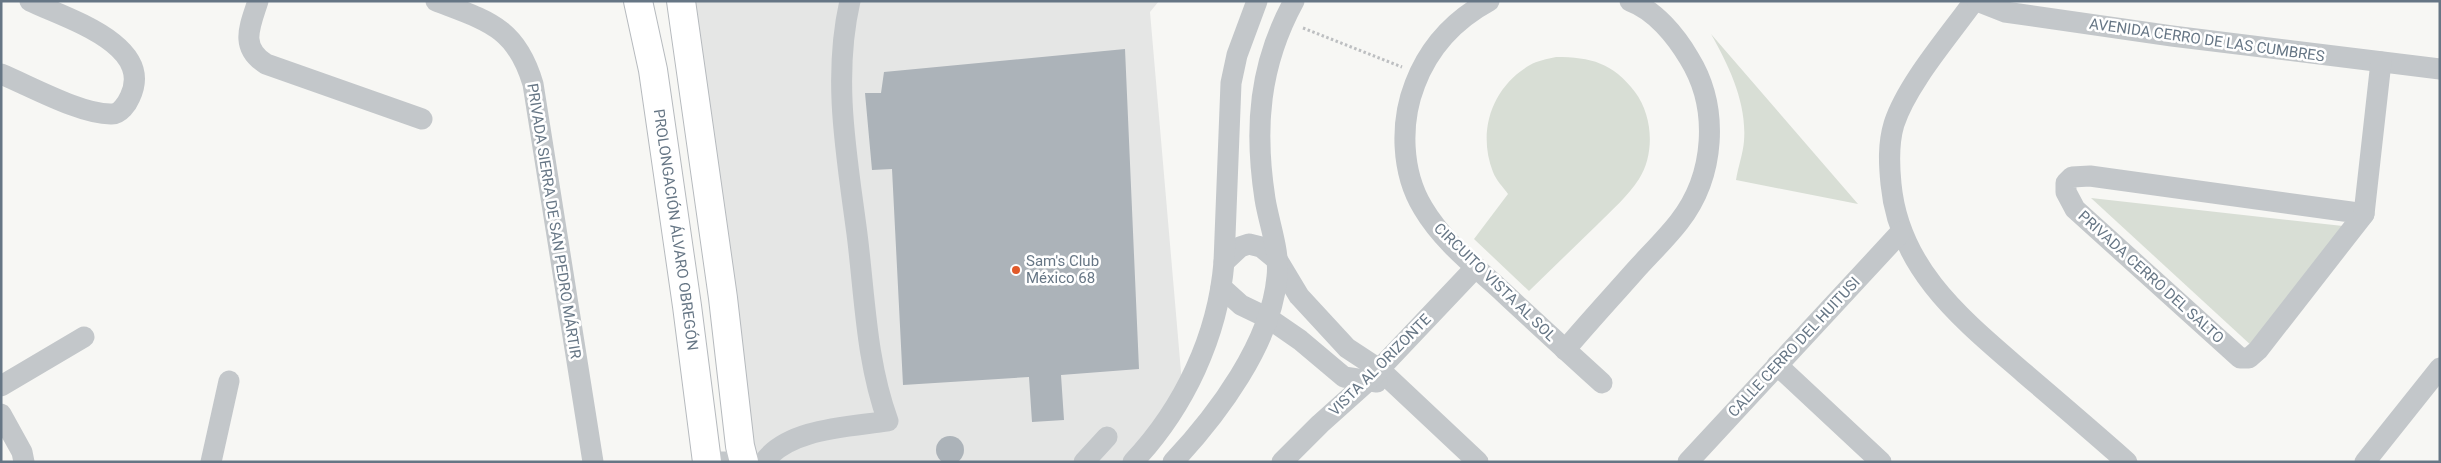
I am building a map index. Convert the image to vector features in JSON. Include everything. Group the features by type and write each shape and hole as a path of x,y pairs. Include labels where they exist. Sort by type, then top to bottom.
{"main road":[{"name":"PROLONGACIÓN ÁLVARO OBREGÓN","path":"638,1 653,70 707,462"},
{"path":"680,1 723,298 740,446 744,462"}],"street":[{"path":"1,74 74,106 97,113 114,114 123,109 130,96 135,81 134,65 124,52 102,34 30,1"},
{"path":"258,1 248,34 251,48 256,58 266,64 422,119"},
{"name":"PRIVADA SIERRA DE SAN PEDRO MÁRTIR","path":"436,1 476,16 506,34 527,64 533,84 593,462"},
{"path":"764,462 777,447 787,441 826,431 888,421 878,395 868,333 844,136 841,85 842,38 850,1"},
{"path":"1133,462 1163,425 1183,395 1211,330 1221,287 1224,262 1231,83 1239,47 1257,1"},
{"path":"1173,462 1215,412 1238,379 1268,318 1276,284 1278,261 1265,199 1260,163 1259,122 1263,84 1269,59 1284,20 1294,1"},
{"name":"CIRCUITO VISTA AL SOL","path":"1489,1 1472,10 1440,38 1419,74 1407,109 1405,149 1409,172 1422,208 1450,243 1565,350 1680,221 1696,194 1708,156 1710,139 1707,105 1696,69 1684,49 1661,23 1645,9 1630,1"},
{"path":"1976,1 1906,97 1895,123 1890,146 1889,170 1892,198 1901,232 1921,270 1934,288 1988,341 2127,462"},
{"name":"AVENIDA CERRO DE LAS CUMBRES","path":"1976,1 2015,13 2440,69"},
{"path":"2364,214 2381,62"},
{"name":"PRIVADA CERRO DEL SALTO","path":"2090,176 2364,214 2258,350 2245,359 2237,356 2075,209 2065,188 2072,177 2090,176"},
{"name":"CALLE CERRO DEL HUITUSI","path":"1688,462 1901,232"},
{"path":"1224,262 1240,247 1248,244 1261,247 1278,261 1299,296 1374,375 1396,384 1478,462"},
{"name":"VISTA AL ORIZONTE","path":"1282,462 1320,424 1374,375 1476,267"},
{"path":"1221,287 1241,305 1268,318 1344,377 1374,375"},
{"path":"1,386 84,337"},
{"path":"1565,350 1602,383"},
{"path":"1777,365 1881,462"},
{"path":"2365,462 2440,368"},
{"path":"211,462 229,381"},
{"path":"1,414 22,452 24,462"},
{"path":"1084,462 1107,437"},
{"path":"707,462 744,462"}],"path":[{"path":"1284,20 1419,74"}],"shaded area":[{"path":"681,1 1159,1 1150,12 1183,395 1133,462 749,462"},
{"path":"1711,34 1858,204 1736,180 1743,151 1743,113 1730,72"},
{"path":"1556,57 1591,60 1610,68 1627,82 1641,102 1645,112 1650,135 1650,147 1644,169 1630,191 1529,291 1474,239 1508,194 1493,172 1488,157 1487,141 1491,111 1506,85 1517,74 1539,61"},
{"path":"2091,198 2343,226 2253,347"}],"building":[{"name":"Sam's Club México 68","path":"1125,49 1139,369 1061,375 1064,420 1032,422 1029,377 903,385 892,169 872,170 865,93 881,93 884,72"},
{"path":"950,436 960,440 964,450 960,460 950,464 940,460 936,450 940,440"}],"place":[{"name":"Sam's Club México 68","path":"1016,270"}]}
